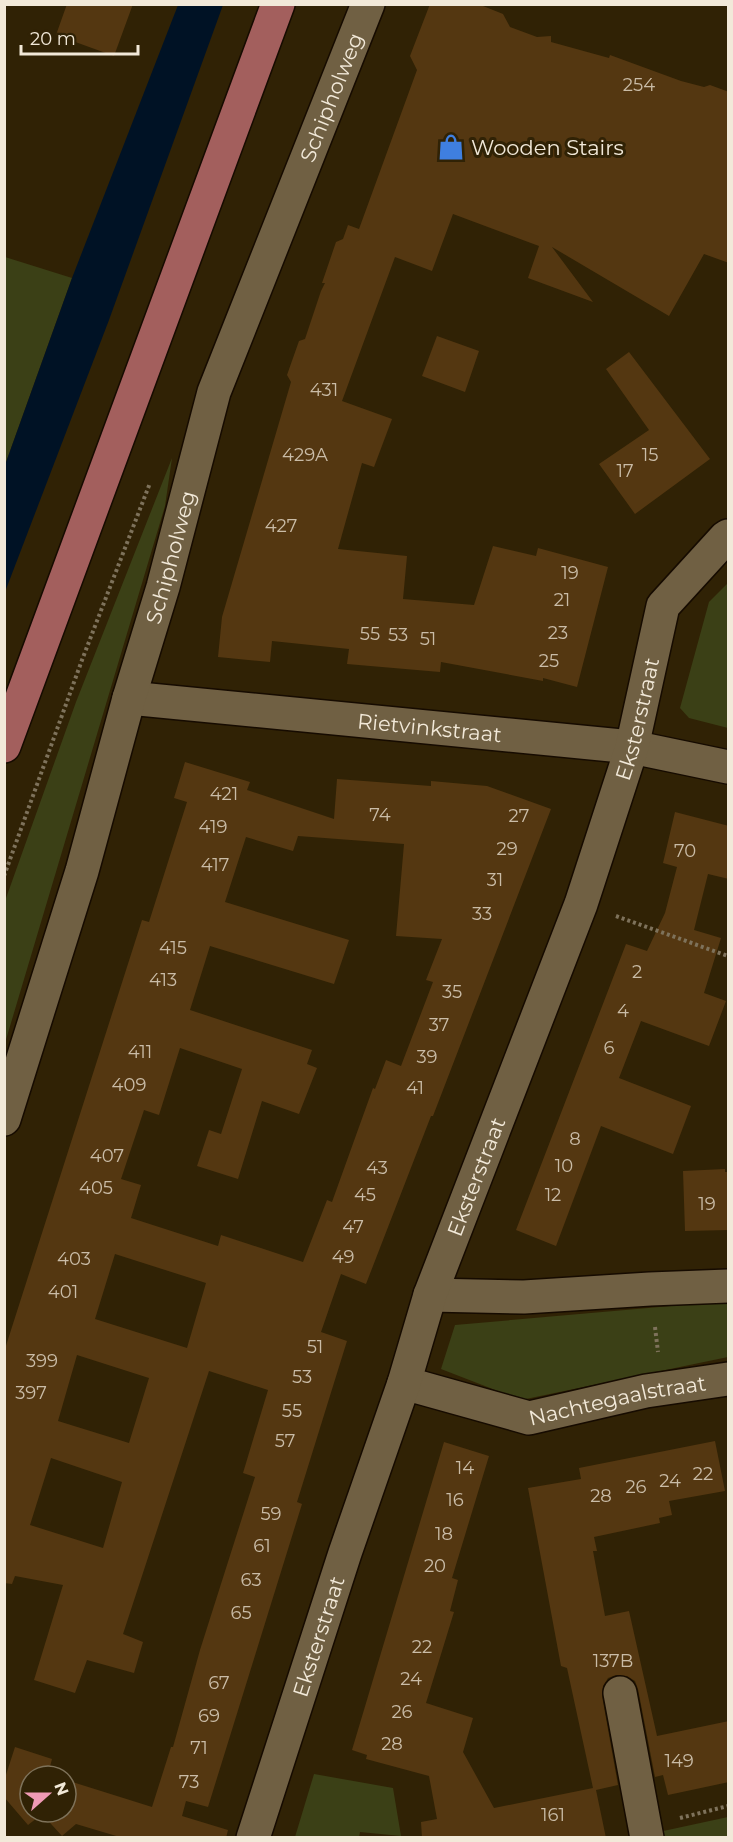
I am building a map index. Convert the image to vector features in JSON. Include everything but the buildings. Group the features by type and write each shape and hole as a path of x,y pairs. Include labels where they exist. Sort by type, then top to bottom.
{"main road":[{"path":"4,746 278,4"}],"street":[{"name":"Schipholweg","path":"4,1119 82,871 129,698 163,587 214,392 368,4"},
{"name":"Eksterstraat","path":"253,1838 345,1553 404,1383 430,1295 581,904 632,747 663,606 729,536"},
{"name":"Rietvinkstraat","path":"129,698 632,747 729,767"},
{"path":"430,1295 524,1297 729,1286"},
{"name":"Nachtegaalstraat","path":"404,1383 529,1418 663,1388 729,1379"},
{"path":"620,1693 646,1832"}],"path":[{"path":"581,904 729,956"},
{"path":"650,1289 663,1388"},
{"path":"646,1832 729,1806"}],"green space":[{"path":"5,257 72,278 5,465"},
{"path":"172,458 165,506 5,1043 5,901 76,702"},
{"path":"728,583 728,728 689,718 680,708 709,602"},
{"path":"728,1301 728,1357 521,1400 441,1369 455,1325"},
{"path":"314,1774 393,1788 401,1836 360,1832 359,1837 295,1837"},
{"path":"728,1817 728,1837 655,1837 654,1833"}],"water":[{"path":"178,5 223,5 109,320 5,592 5,465 72,278"}],"place":[{"name":"Wooden Stairs","path":"451,147"}]}
